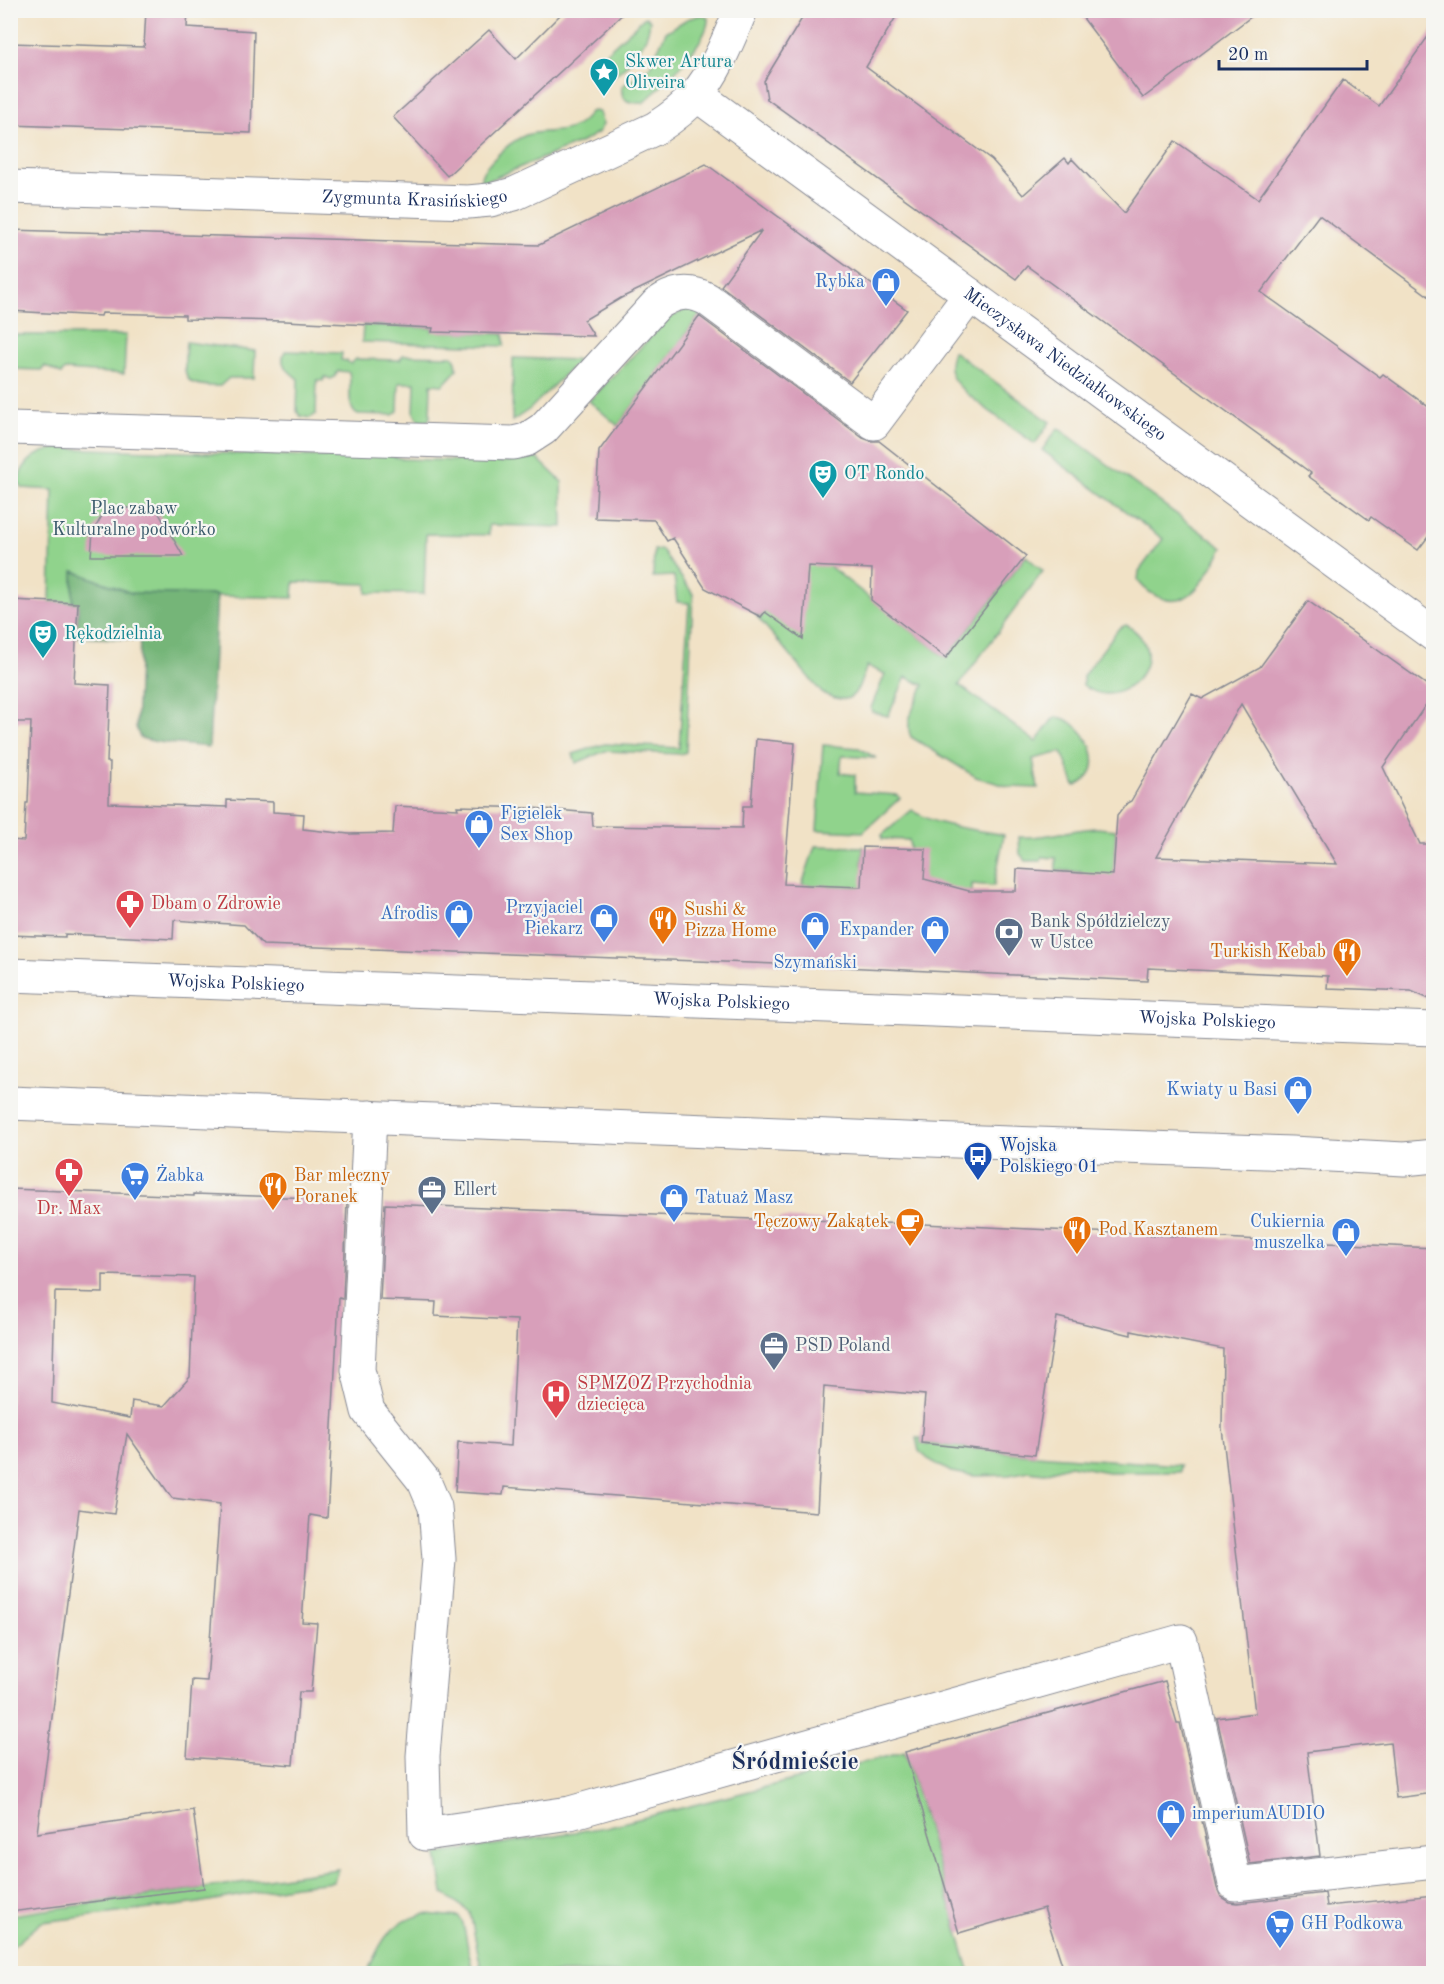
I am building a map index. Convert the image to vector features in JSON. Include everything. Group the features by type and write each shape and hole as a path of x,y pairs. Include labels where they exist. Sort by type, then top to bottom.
{"street":[{"name":"Zygmunta Krasińskiego","path":"10,187 456,201 490,200 514,194 656,128 676,115 697,94 712,72 741,10"},
{"name":"Mieczysława Niedziałkowskiego","path":"697,94 1434,635"},
{"path":"10,428 513,443 526,440 543,429 657,304 670,295 686,292 698,294 707,299 874,423 970,295"},
{"name":"Wojska Polskiego","path":"10,975 1434,1029"},
{"path":"10,1103 1292,1153 1424,1162"},
{"path":"370,1117 357,1370 368,1411 424,1481 435,1506 438,1529 439,1559 423,1756 425,1834 570,1813 1181,1641 1235,1884 1434,1862"}],"green space":[{"path":"701,15 708,18 707,28 693,51 672,75 643,103 630,102 624,98 622,86 650,66 666,32 687,19"},
{"path":"645,17 650,20 642,46 616,74 609,79 601,80 594,74 593,67 596,62"},
{"path":"590,112 599,112 603,124 599,132 584,141 489,180 481,181 486,168 516,140 534,133 569,129 577,126"},
{"path":"690,307 703,311 618,426 589,401 669,318"},
{"path":"363,325 504,334 504,346 362,342"},
{"path":"11,335 126,335 124,374 65,370 61,374 45,366 42,370 11,369"},
{"path":"186,342 255,351 254,378 229,378 220,386 191,382 185,372"},
{"path":"285,351 342,353 341,360 351,364 356,359 400,360 403,355 453,356 457,370 443,385 431,384 428,421 419,421 414,413 415,383 399,383 398,411 393,415 356,414 350,400 349,372 338,371 331,379 325,377 323,381 317,380 316,414 310,418 300,416 297,411 298,379 283,363"},
{"path":"953,351 1050,422 1035,444 958,385 950,371"},
{"path":"513,358 579,360 530,409 512,421"},
{"path":"1058,428 1223,548 1207,576 1192,593 1175,600 1164,599 1150,592 1138,581 1139,571 1163,539 1042,450"},
{"name":"Plac zabaw Kulturalne podwórko","path":"59,448 339,457 352,453 385,454 403,459 501,462 534,458 538,459 562,482 563,527 489,525 489,535 426,534 424,594 367,593 367,584 294,582 293,598 131,593 74,571 73,603 50,602 53,490 22,488 18,481 24,467 33,457"},
{"path":"654,550 662,550 693,594 686,752 681,754 605,751 576,763 573,754 605,744 679,748 689,603 677,602 674,576 653,577"},
{"path":"810,551 946,658 1026,556 1043,571 959,685 1036,742 1052,720 1057,717 1077,727 1091,747 1092,770 1086,779 1075,786 1062,752 1033,759 1038,788 1010,787 976,777 911,737 910,717 924,685 906,677 888,716 872,712 871,708 885,674 867,666 852,696 841,699 822,693 755,614 761,617"},
{"path":"73,571 131,593 217,595 209,747 140,738 136,727 140,640 77,637 78,604 73,603"},
{"path":"1126,625 1141,637 1147,651 1146,665 1139,678 1127,688 1113,693 1098,693 1083,685 1083,676 1119,628"},
{"path":"823,745 859,748 876,758 842,756 840,773 855,775 855,792 897,795 900,798 863,832 817,830"},
{"path":"912,810 933,821 1004,835 994,886 972,884 972,892 923,891 909,840 882,839 882,835"},
{"path":"1097,828 1116,830 1113,884 1082,883 1081,872 1056,870 1056,858 1042,857 1041,861 1026,861 1020,854 1019,837 1039,837"},
{"path":"815,846 863,847 862,865 881,867 879,888 802,885"},
{"path":"916,1438 921,1438 921,1443 1035,1455 1180,1465 1180,1472 1108,1472 1070,1465 1044,1473 1029,1471 1009,1475 975,1476 951,1472 928,1459 919,1451"},
{"path":"905,1752 970,1973 482,1973 470,1912 443,1893 437,1854 606,1827"},
{"path":"338,1869 333,1882 295,1886 192,1904 42,1922 11,1948 11,1915"},
{"path":"426,1914 459,1917 463,1923 473,1973 369,1973 373,1959 389,1933 403,1922"}],"building":[{"path":"146,10 188,10 187,27 254,31 251,133 10,125 10,43 144,47"},
{"path":"565,10 627,10 447,176 393,117 489,30 516,59"},
{"path":"807,10 900,10 866,67 992,160 1023,195 1065,158 1069,163 1072,159 1124,213 1175,141 1258,199 1343,80 1379,106 1434,28 1434,300 1319,215 1261,292 1380,377 1383,374 1434,411 1434,529 1418,550 1371,517 1369,520 1308,476 1311,473 1027,266 1016,279 767,99 764,81"},
{"path":"1077,10 1260,10 1143,98"},
{"path":"706,164 907,310 850,382 721,286 762,230 621,298 584,320 594,336 432,332 433,328 185,319 185,315 102,313 101,316 10,311 10,230 539,245"},
{"path":"699,316 863,438 879,441 1026,556 946,658 871,600 872,569 808,566 803,639 765,612 761,617 705,588 673,538 667,541 654,520 595,518 599,451"},
{"path":"112,508 156,508 183,556 91,556 93,532 103,514"},
{"path":"10,600 78,603 74,683 110,685 107,762 110,762 109,803 227,807 227,800 273,802 273,812 304,814 303,829 349,834 393,833 395,806 458,809 457,806 532,808 592,813 593,826 742,828 743,806 751,806 756,739 795,743 784,884 861,887 863,847 926,849 924,879 969,891 1016,891 1017,869 1113,875 1117,816 1131,801 1192,694 1202,699 1260,667 1308,601 1434,690 1383,767 1420,844 1434,844 1434,1001 1411,991 1327,988 1328,976 1148,968 1147,981 778,964 263,945 244,925 174,920 173,939 65,934 65,937 10,935 10,840 24,841 31,722 10,722","holes":["1241,704 1337,864 1156,857"]},
{"path":"10,1189 345,1199 347,1202 343,1299 339,1298 327,1518 310,1515 302,1622 317,1623 311,1692 299,1692 293,1765 187,1757 192,1680 207,1681 220,1504 172,1498 127,1434 114,1514 79,1509 37,1833 193,1810 204,1888 10,1912","holes":["103,1275 194,1277 190,1377 164,1406 132,1401 130,1418 52,1403 55,1292 103,1293"]},
{"path":"385,1204 780,1220 780,1218 1434,1248 1434,1793 1396,1798 1390,1742 1307,1752 1320,1856 1250,1864 1217,1718 1255,1713 1222,1428 1223,1349 1131,1331 1131,1335 1057,1317 1035,1455 921,1443 925,1395 824,1386 817,1512 504,1487 503,1495 455,1492 458,1442 511,1446 517,1320 435,1316 436,1302 380,1300"},
{"path":"1165,1681 1177,1723 1180,1723 1217,1888 1221,1897 1229,1902 1237,1903 1325,1893 1327,1906 1434,1895 1434,1974 1065,1974 1044,1908 959,1933 905,1752"}],"place":[{"name":"Skwer Artura Oliveira","path":"604,98"},
{"name":"Rybka","path":"886,308"},
{"name":"OT Rondo","path":"823,500"},
{"name":"Rękodzielnia","path":"43,660"},
{"name":"Figielek Sex Shop","path":"479,850"},
{"name":"Dbam o Zdrowie","path":"130,930"},
{"name":"Afrodis","path":"459,940"},
{"name":"Przyjaciel Piekarz","path":"604,944"},
{"name":"Sushi & Pizza Home","path":"663,946"},
{"name":"Szymański","path":"815,952"},
{"name":"Expander","path":"935,956"},
{"name":"Bank Spółdzielczy w Ustce","path":"1009,958"},
{"name":"Turkish Kebab","path":"1347,978"},
{"name":"Kwiaty u Basi","path":"1298,1116"},
{"name":"Wojska Polskiego 01","path":"978,1182"},
{"name":"Dr. Max","path":"69,1198"},
{"name":"Żabka","path":"135,1202"},
{"name":"Bar mleczny Poranek","path":"273,1212"},
{"name":"Ellert","path":"432,1216"},
{"name":"Tatuaż Masz","path":"674,1224"},
{"name":"Tęczowy Zakątek","path":"910,1248"},
{"name":"Pod Kasztanem","path":"1077,1256"},
{"name":"Cukiernia muszelka","path":"1346,1258"},
{"name":"PSD Poland","path":"774,1372"},
{"name":"SPMZOZ Przychodnia dziecięca","path":"556,1420"},
{"name":"imperiumAUDIO","path":"1171,1840"},
{"name":"GH Podkowa","path":"1280,1950"}],"district":[{"name":"Śródmieście","path":"795,1763"}]}
